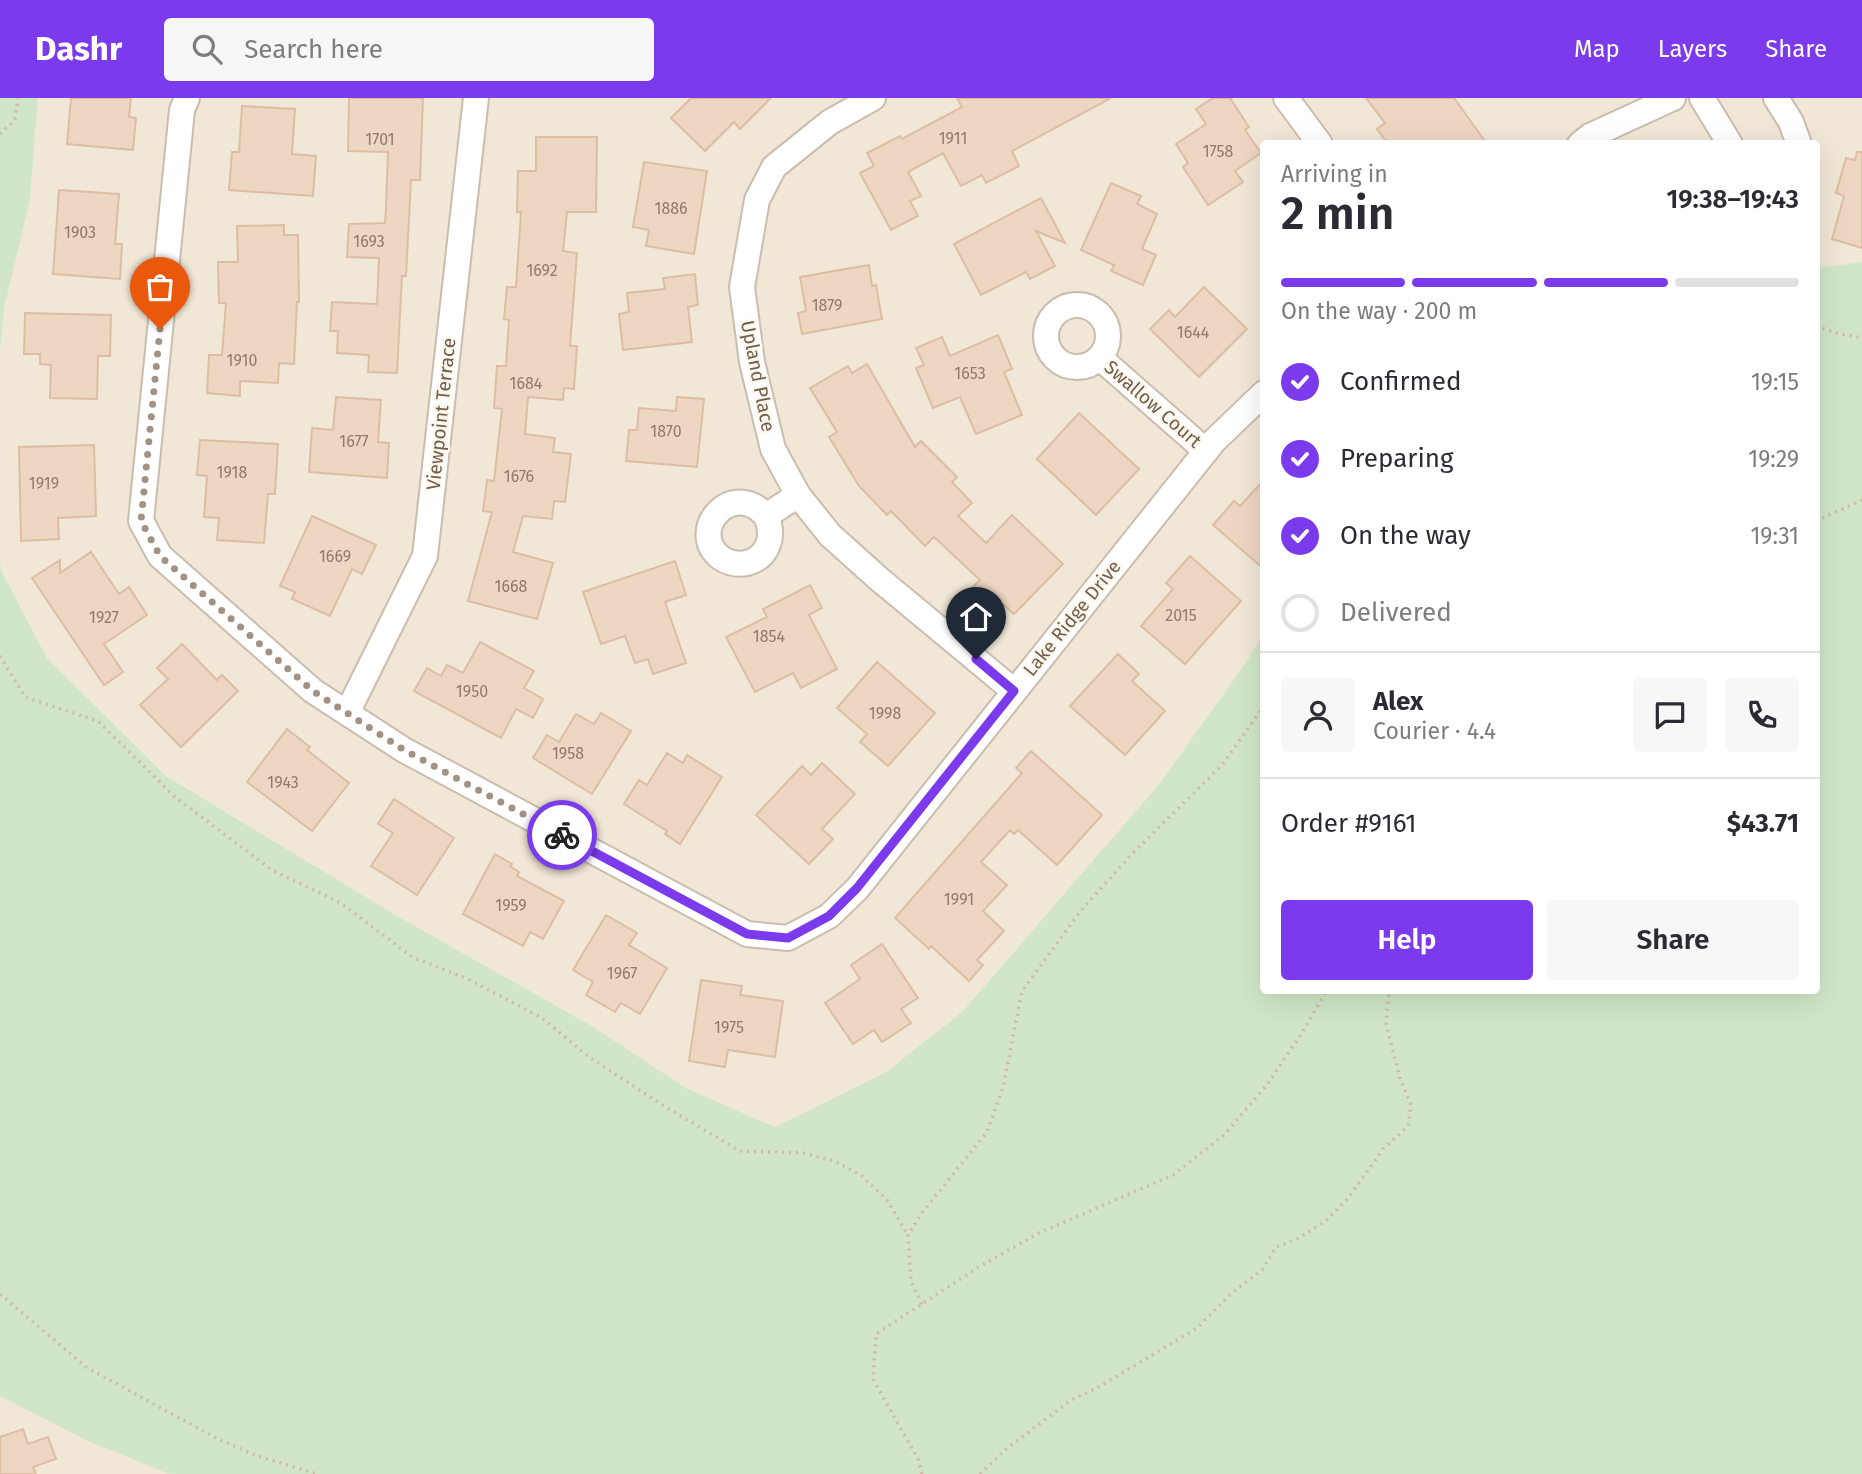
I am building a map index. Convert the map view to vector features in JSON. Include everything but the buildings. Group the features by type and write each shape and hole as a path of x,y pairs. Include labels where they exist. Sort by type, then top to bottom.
{"street":[{"name":"Lake Ridge Drive","path":"187,98 182,110 141,521 160,556 313,691 404,750 747,934 788,938 829,916 857,888 1206,451 1260,397"},
{"name":"Viewpoint Terrace","path":"347,713 425,556 476,98"},
{"name":"Upland Place","path":"873,98 830,122 774,167 757,200 742,287 752,362 773,449 798,495 840,544 1014,691"},
{"path":"1286,98 1317,140"},
{"path":"1585,140 1673,98"},
{"path":"1702,98 1728,140"},
{"path":"1776,98 1791,122 1798,140"},
{"name":"Swallow Court","path":"1100,358 1206,451"},
{"path":"766,516 798,495"}],"path":[{"path":"0,134 15,120 18,98"},
{"path":"1820,327 1862,338"},
{"path":"1820,519 1862,500"},
{"path":"0,656 25,697 98,721 175,797 272,870 341,903 412,957 468,979 542,1018 589,1057 740,1152 803,1153 835,1161 862,1176 887,1200 908,1235 911,1282 922,1304"},
{"path":"908,1235 921,1214 987,1132 1003,1087 1022,991 1083,908 1133,853 1222,765 1260,712"},
{"path":"922,1474 918,1459 873,1379 876,1334 977,1268 1039,1233 1173,1175 1224,1135 1266,1086 1325,994"},
{"path":"980,1474 1006,1449 1071,1401 1197,1328 1233,1292 1262,1270 1276,1247 1299,1238 1327,1220 1348,1198 1384,1148 1408,1126 1411,1105 1386,1024 1389,994"},
{"path":"0,1294 86,1367 218,1439 255,1455 317,1474"}],"shaded area":[{"path":"38,98 1862,98 1862,262 1820,268 1820,140 1260,140 1260,639 1160,783 962,1012 886,1072 775,1127 686,1088 592,1026 399,917 166,776 47,658 1,570 0,557 0,353 4,309 30,200"},
{"path":"0,1354 239,1474 0,1474"}],"green space":[{"path":"0,98 38,98 30,200 4,309 0,353"},
{"path":"1862,262 1862,1474 169,1474 88,1441 0,1396 0,557 1,570 47,658 166,776 399,917 592,1026 686,1088 775,1127 886,1072 962,1012 1160,783 1260,639 1260,994 1820,994 1820,268"}],"way so far":[{"path":"160,329 141,521 160,556 313,691 404,750 562,835"}],"route":[{"path":"562,835 747,934 788,938 829,916 857,888 1014,691 976,659"}]}
